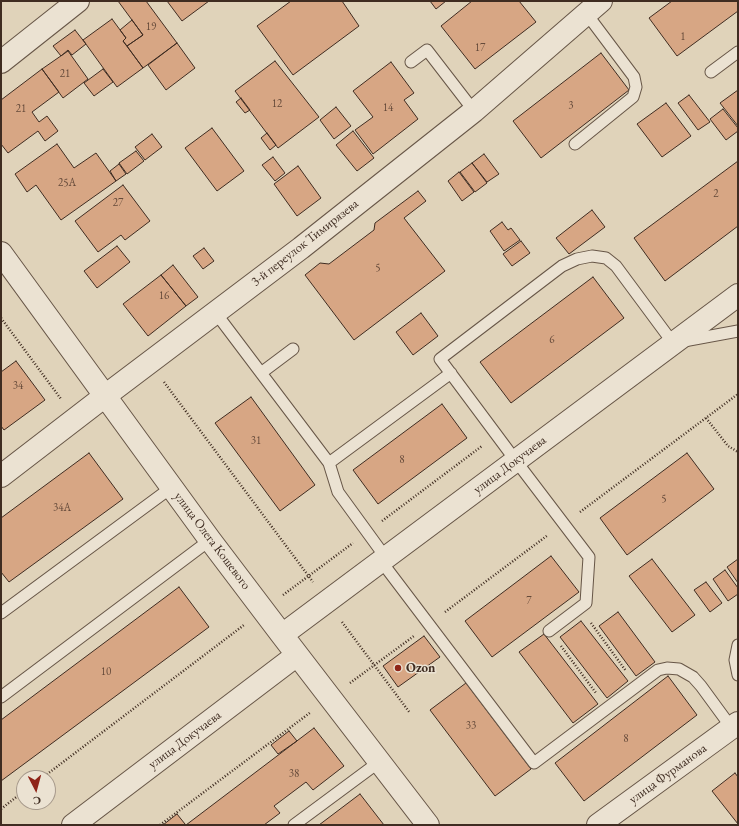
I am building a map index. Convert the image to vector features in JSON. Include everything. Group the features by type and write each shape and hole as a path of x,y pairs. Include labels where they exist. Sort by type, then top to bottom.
{"street":[{"path":"1,62 78,1"},
{"name":"3-й переулок Тимирязева","path":"1,476 301,248 474,110 593,7"},
{"name":"улица Олега Кошевого","path":"1,253 210,540 428,825"},
{"name":"улица Докучаева","path":"282,635 738,295"},
{"name":"улица Докучаева","path":"73,825 297,655"},
{"name":"улица Фурманова","path":"598,825 735,725"}],"lane":[{"path":"575,144 633,97 636,87 634,77 593,7"},
{"path":"412,62 427,50 474,110"},
{"path":"711,72 738,52"},
{"path":"549,631 586,604 589,557 440,359 562,266 577,259 592,256 606,258 616,266 674,344 738,331"},
{"path":"215,312 329,463 338,492 383,560 429,624 534,763 658,670 667,668 679,669 693,677 735,725"},
{"path":"261,373 292,349"},
{"path":"329,463 450,373"},
{"path":"1,613 172,487"},
{"path":"1,697 210,540"},
{"path":"738,645 735,660 738,675"},
{"path":"294,825 379,762"}],"path":[{"path":"1,318 76,418"},
{"path":"150,362 410,713"},
{"path":"160,825 738,394"},
{"path":"706,418 728,446 738,452"},
{"path":"580,608 637,686"},
{"path":"549,631 607,708"},
{"path":"1,809 16,797"}],"building":[{"path":"118,1 146,1 177,43 143,68 127,46 143,35"},
{"path":"167,1 209,1 182,21"},
{"path":"291,1 342,1 359,26 293,75 257,26"},
{"path":"430,1 446,1 436,9"},
{"path":"472,1 519,1 536,22 475,69 441,26"},
{"path":"672,1 738,1 738,11 677,56 649,18"},
{"path":"112,19 126,38 123,41 143,68 117,87 83,40"},
{"path":"132,20 143,35 127,46 123,41 126,38 120,30"},
{"path":"75,30 86,44 72,55 68,50 61,56 53,46"},
{"path":"177,43 195,68 166,90 148,65"},
{"path":"68,51 88,79 63,98 42,69"},
{"path":"601,53 629,90 541,158 513,121"},
{"path":"275,61 319,117 278,148 235,91"},
{"path":"391,62 414,93 404,100 418,119 373,154 355,130 373,117 353,91"},
{"path":"42,69 59,92 32,112 39,122 47,116 58,131 45,141 38,131 8,153 1,144 1,100"},
{"path":"103,69 113,82 94,96 84,83"},
{"path":"738,90 738,126 720,103"},
{"path":"689,95 710,122 698,130 678,103"},
{"path":"241,98 250,110 245,113 236,102"},
{"path":"666,103 691,136 662,157 637,124"},
{"path":"336,107 351,126 334,139 320,120"},
{"path":"723,109 738,128 738,131 726,140 710,119"},
{"path":"212,128 244,171 217,191 185,148"},
{"path":"353,131 374,158 357,171 336,145"},
{"path":"267,133 276,145 270,150 261,138"},
{"path":"152,134 162,147 145,160 135,147"},
{"path":"57,144 74,168 96,153 116,181 61,220 36,185 27,192 15,174"},
{"path":"136,151 144,161 127,174 119,163"},
{"path":"484,154 499,174 487,182 472,163"},
{"path":"273,157 285,173 275,181 262,165"},
{"path":"738,161 738,226 665,281 634,238"},
{"path":"472,163 487,183 475,192 460,172"},
{"path":"119,164 126,174 116,181 110,171"},
{"path":"298,166 321,198 297,216 274,184"},
{"path":"459,172 474,192 462,201 448,181"},
{"path":"123,185 150,221 125,240 121,235 98,252 75,221"},
{"path":"418,191 426,201 404,218 445,271 354,340 305,275 320,263 329,264 374,230 375,223"},
{"path":"592,210 605,227 569,254 556,238"},
{"path":"502,222 508,230 511,228 520,240 504,251 490,231"},
{"path":"521,241 530,253 512,266 503,254"},
{"path":"117,246 130,262 97,288 84,271"},
{"path":"204,248 214,261 203,269 193,256"},
{"path":"173,265 198,297 186,306 161,275"},
{"path":"161,275 186,306 148,336 123,304"},
{"path":"593,277 624,318 511,403 480,362"},
{"path":"421,313 438,336 413,355 396,332"},
{"path":"16,361 45,400 4,430 1,426 1,372"},
{"path":"251,397 315,485 280,511 215,423"},
{"path":"442,404 467,438 378,504 353,470"},
{"path":"89,453 123,499 9,582 1,572 1,518"},
{"path":"687,453 714,489 627,555 600,518"},
{"path":"551,556 579,592 492,657 465,621"},
{"path":"652,559 695,615 672,632 629,576"},
{"path":"738,559 738,583 727,567"},
{"path":"725,570 738,588 738,594 728,601 713,579"},
{"path":"706,582 722,603 710,612 694,590"},
{"path":"179,587 209,627 1,781 1,720"},
{"path":"618,612 655,662 636,676 599,626"},
{"path":"581,621 628,681 607,698 560,637"},
{"path":"544,634 598,704 573,723 519,652"},
{"path":"424,636 440,657 398,687 383,666"},
{"path":"668,676 697,715 584,801 555,763"},
{"path":"466,683 531,769 495,796 430,710"},
{"path":"314,728 344,766 313,790 306,782 274,806 280,813 264,825 186,825"},
{"path":"289,731 297,741 278,754 271,745"},
{"path":"735,773 738,777 738,824 712,791"},
{"path":"360,794 384,825 319,825"},
{"path":"177,814 185,824 184,825 163,825"}],"place":[{"name":"Ozon","path":"398,668"}]}
